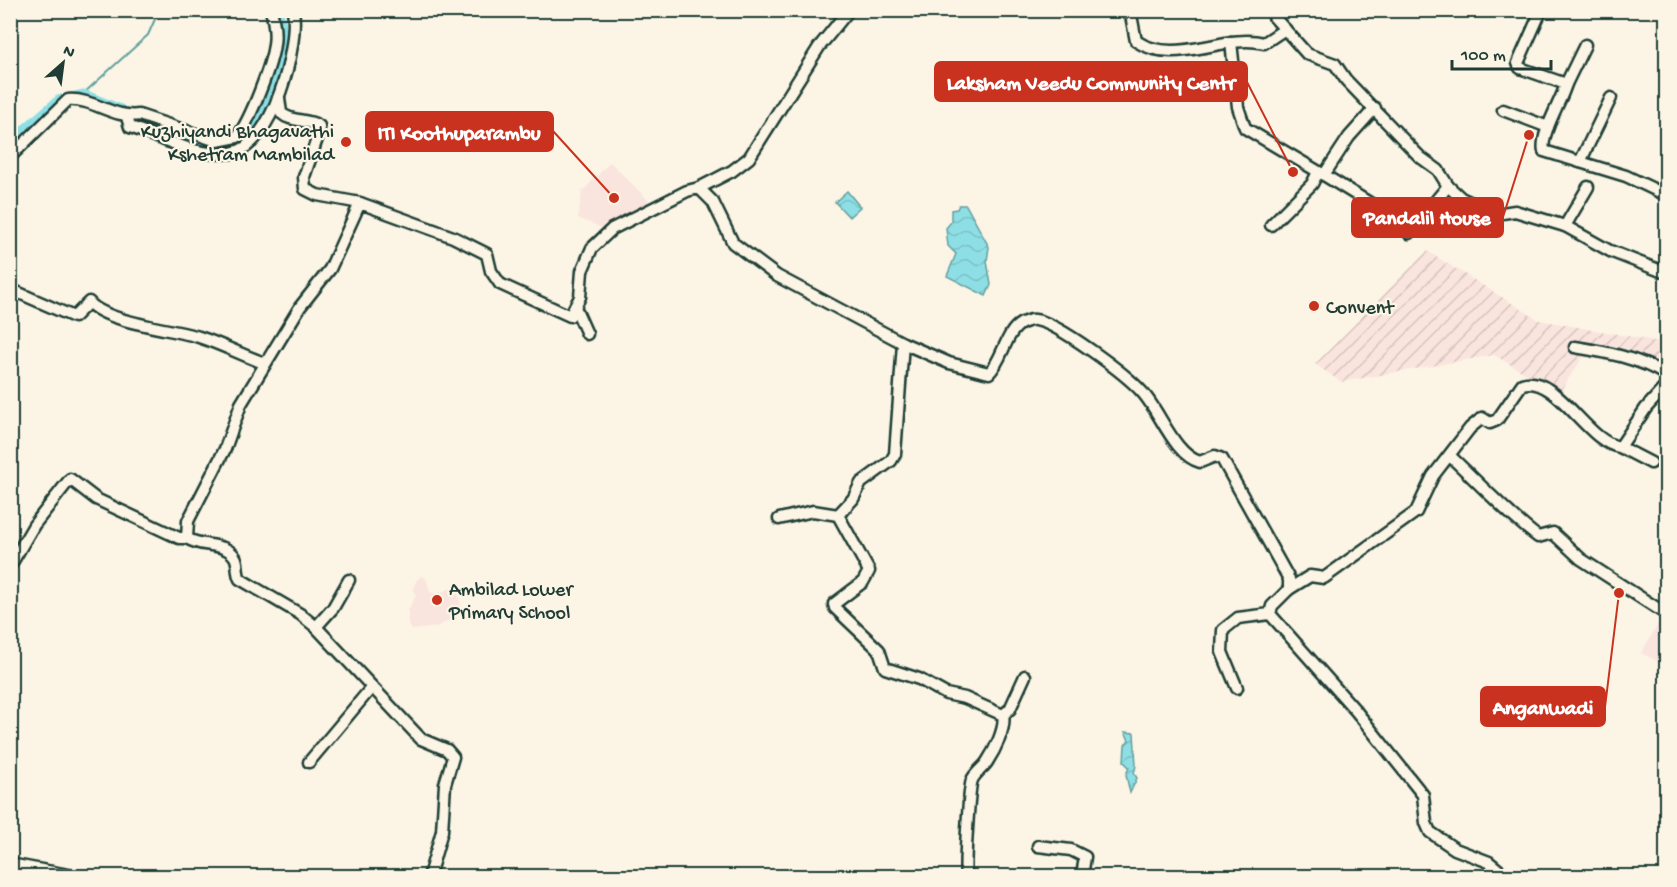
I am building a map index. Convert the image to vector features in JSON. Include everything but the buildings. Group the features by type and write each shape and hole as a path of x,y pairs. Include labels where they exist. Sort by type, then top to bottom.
{"street":[{"path":"10,156 68,100 81,99 127,117 139,115 217,141 237,137 256,100 274,47 275,26 272,10"},
{"path":"127,117 130,127 209,153 233,153 254,141 279,98 292,51 293,10"},
{"path":"279,98 281,113 288,119 313,122 319,126 319,133 304,177 305,189 317,195 360,203 453,237 487,254 491,271 500,284 570,316 580,297 582,271 592,249 598,242 612,229 732,171 749,158 819,47 849,10"},
{"path":"1130,10 1136,41 1143,46 1182,51 1248,39 1263,43 1285,29"},
{"path":"1272,10 1307,54 1335,64 1346,80 1420,156 1443,175 1448,186 1461,198 1496,214 1515,211 1565,226 1610,251 1666,273"},
{"path":"1540,11 1518,63 1520,68 1566,84"},
{"path":"1231,42 1238,107 1245,128 1376,207 1409,233 1448,186"},
{"path":"1585,45 1548,128 1543,145 1544,151 1626,176 1666,195"},
{"path":"1580,162 1611,98"},
{"path":"1271,225 1312,184 1375,108"},
{"path":"1503,110 1548,128"},
{"path":"1565,226 1588,187"},
{"path":"699,188 713,202 733,243 777,276 903,343 949,363 989,373 1013,332 1020,324 1034,319 1046,323 1109,362 1143,393 1185,455 1200,462 1215,456 1222,459 1288,579 1289,589"},
{"path":"187,538 188,521 225,449 241,404 300,307 330,269 360,203"},
{"path":"10,289 74,317 89,302 94,308 127,321 198,337 264,363"},
{"path":"574,307 587,334"},
{"path":"838,515 853,499 861,483 891,461 895,454 903,343"},
{"path":"1575,346 1612,354 1655,368 1666,375"},
{"path":"1270,614 1272,606 1289,589 1310,576 1324,578 1392,527 1412,515 1421,505 1433,476 1478,420 1482,418 1490,423 1497,420 1506,411 1517,388 1527,382 1560,398 1590,426 1599,440 1620,447 1652,463"},
{"path":"1620,447 1646,408 1666,386"},
{"path":"1450,456 1494,496 1508,514 1538,537 1553,533 1581,559 1666,614"},
{"path":"10,566 34,525 70,479 96,499 179,538 187,538 194,544 221,547 230,552 236,558 236,573 240,579 300,614 316,627 421,738 447,750 453,757 445,784 442,831 429,876"},
{"path":"779,519 813,511 838,515"},
{"path":"838,515 869,571 863,582 834,604 835,608 879,650 885,668 919,679 946,694 965,698 1003,715"},
{"path":"316,627 333,608 349,580"},
{"path":"1236,688 1222,652 1223,630 1238,618 1270,614"},
{"path":"1270,614 1356,711 1423,795 1426,823 1430,832 1455,849 1489,862 1506,876"},
{"path":"1003,715 1010,709 1025,676"},
{"path":"309,762 372,687"},
{"path":"966,876 965,861 972,779 987,762 995,747 1004,722 1003,715"},
{"path":"1038,846 1071,850 1084,857 1082,876"},
{"path":"10,864 74,876"}],"shaded area":[{"path":"610,162 651,203 602,228 578,218 582,192"},
{"path":"1427,251 1539,320 1666,343 1666,371 1583,357 1559,393 1494,355 1341,382 1315,364"},
{"name":"Ambilad Lower Primary School","path":"421,576 426,578 430,592 436,594 457,586 461,606 451,619 437,627 412,630 408,623 408,610 416,595 413,590 416,581"},
{"path":"1663,616 1666,617 1666,665 1641,653"}],"water":[{"path":"847,191 860,207 849,217 835,202"},
{"path":"959,205 966,205 989,247 987,261 991,285 986,296 947,276 956,254 948,246 946,228 951,222 951,210 957,209"},
{"path":"1125,732 1134,733 1136,766 1134,773 1137,778 1130,793 1126,775 1129,767 1124,762 1125,745 1129,740"}],"waterway":[{"path":"84,93 148,35 159,10"},
{"path":"140,125 199,145 212,147 235,146 244,140 260,115 278,64 283,35 280,10"},
{"path":"10,140 58,99 84,93 121,108"}],"place":[{"name":"Pandalil House","path":"1529,135"},
{"name":"Kuzhiyandi Bhagavathi Kshetram Mambilad","path":"346,142"},
{"name":"Laksham Veedu Community Centr","path":"1293,172"},
{"name":"ITI Koothuparambu","path":"614,198"},
{"name":"Convent","path":"1314,306"},
{"name":"Anganwadi","path":"1619,593"},
{"name":"Ambilad Lower Primary School","path":"437,600"}]}
